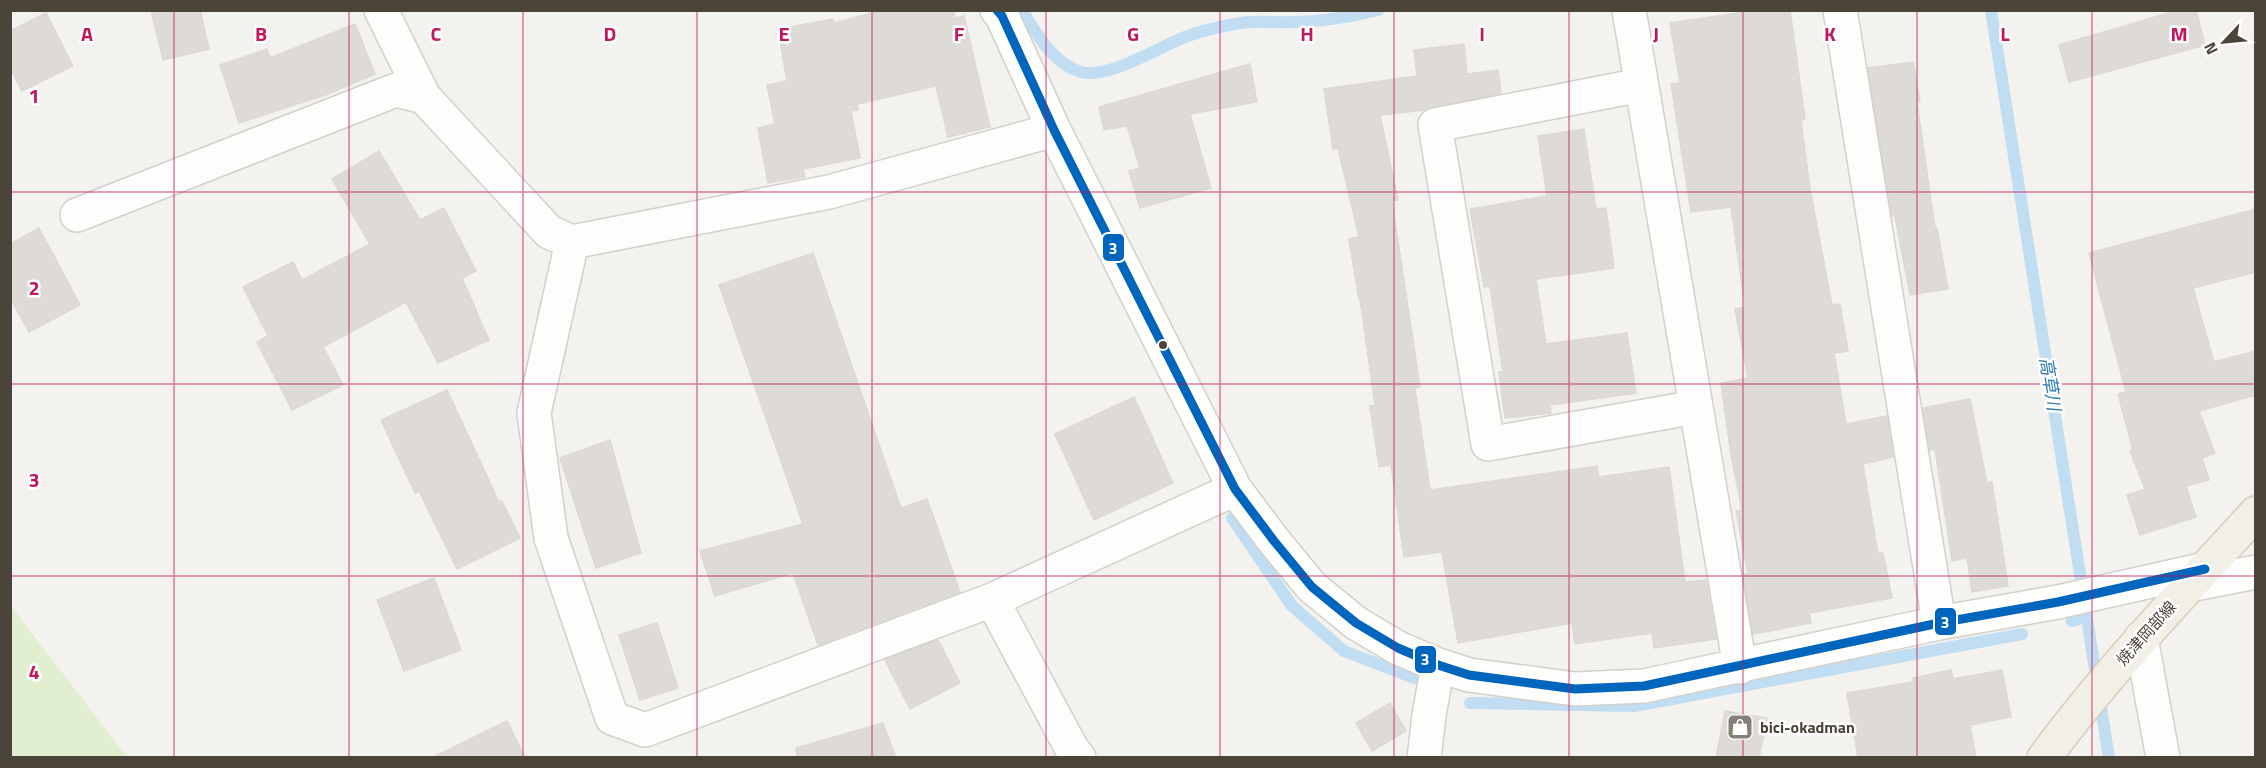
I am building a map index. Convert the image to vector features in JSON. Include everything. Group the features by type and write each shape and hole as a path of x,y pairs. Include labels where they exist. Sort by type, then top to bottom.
{"main road":[{"name":"焼津岡部線","path":"2044,758 2075,715 2134,645 2256,513"}],"street":[{"path":"381,10 424,97 549,232 572,242 829,192 1054,130"},
{"path":"997,10 1002,16 1054,130 1234,489 1312,587 1356,623 1398,648 1469,675 1575,689 1644,686 1939,623 2114,590 2197,577 2256,572"},
{"path":"1629,10 1740,667"},
{"path":"1840,10 1939,623"},
{"path":"1641,85 1435,125 1488,444 1696,407"},
{"path":"77,215 396,90 424,97"},
{"path":"572,242 534,413 551,537 612,718 645,730 992,600 1234,489"},
{"path":"992,600 1079,758"},
{"path":"2134,645 2163,758"},
{"path":"1424,758 1438,665"}],"green space":[{"path":"11,606 127,757 11,757"}],"building":[{"path":"151,10 200,10 209,49 163,60"},
{"path":"884,10 953,10 955,18 964,16 990,127 948,137 936,86 857,104 858,110 851,111 860,158 803,169 805,177 768,183 758,128 775,124 767,85 787,81 778,29 833,19 834,23"},
{"path":"1760,10 1790,10 1805,119 1801,120 1810,189 1832,305 1840,304 1848,351 1834,353 1846,424 1887,416 1893,457 1863,464 1878,554 1883,553 1892,598 1809,613 1811,623 1753,634 1743,574 1748,574 1736,511 1742,510 1731,455 1721,383 1748,378 1735,309 1745,307 1731,207 1691,212 1671,84 1680,83 1670,23"},
{"path":"2179,10 2196,10 2205,45 2069,82 2059,45"},
{"path":"46,13 73,66 22,91 10,67 10,31"},
{"path":"355,24 375,74 328,94 239,123 220,65 267,49 270,58"},
{"path":"1464,44 1467,74 1498,70 1501,93 1425,110 1380,115 1398,200 1392,201 1420,387 1415,388 1430,490 1597,466 1599,477 1669,467 1685,582 1706,580 1716,639 1654,648 1652,633 1575,644 1572,623 1458,643 1442,552 1404,557 1391,465 1379,467 1370,406 1375,405 1349,239 1359,237 1338,148 1333,149 1324,89 1417,76 1414,50"},
{"path":"1913,62 1935,228 1937,228 1948,289 1910,295 1895,216 1892,216 1868,68"},
{"path":"1250,64 1257,102 1190,114 1211,188 1140,208 1129,171 1140,168 1127,126 1104,130 1099,107"},
{"path":"1584,129 1596,209 1606,208 1614,268 1536,279 1546,344 1627,333 1636,393 1550,405 1551,413 1505,418 1499,372 1503,372 1490,286 1484,287 1470,209 1547,196 1538,136"},
{"path":"379,151 420,220 444,208 476,271 462,278 489,340 438,363 406,302 323,347 343,385 292,410 257,342 268,336 243,287 293,262 302,280 370,244 332,179"},
{"path":"2256,209 2256,272 2193,288 2214,362 2256,351 2256,395 2199,411 2215,453 2202,458 2209,480 2186,486 2196,517 2140,535 2127,495 2145,489 2130,451 2133,450 2118,394 2126,392 2089,253"},
{"path":"39,228 80,305 29,332 10,297 10,244"},
{"path":"813,253 901,508 927,499 960,592 818,645 793,573 715,596 700,551 803,524 719,285"},
{"path":"447,390 499,502 502,501 520,538 457,569 419,491 415,493 381,420"},
{"path":"1134,397 1173,483 1094,520 1055,434"},
{"path":"1970,399 1987,483 1992,482 2008,586 1972,592 1967,558 1952,561 1935,449 1930,450 1923,408"},
{"path":"610,440 641,553 596,568 560,458"},
{"path":"434,578 461,650 404,671 377,600"},
{"path":"657,623 678,688 640,700 619,635"},
{"path":"938,640 960,683 910,709 885,660"},
{"path":"1951,670 1953,679 2002,670 2011,717 1970,725 1976,758 1858,758 1847,693 1913,682 1913,678"},
{"path":"1390,703 1406,731 1372,751 1356,723"},
{"path":"1725,711 1767,718 1759,758 1716,758"},
{"path":"507,721 525,758 432,758"},
{"path":"883,723 896,758 797,758 796,748"}],"waterway":[{"path":"1022,10 1039,38 1054,55 1071,68 1093,73 1120,66 1177,40 1219,27 1251,22 1327,20 1378,10"},
{"name":"高草川","path":"1991,10 2109,758"},
{"path":"1232,518 1292,606 1344,651 1414,678"},
{"path":"2072,621 2086,617"},
{"path":"1470,703 1634,706 2022,634"}],"transit line":[{"name":"3","path":"997,10 1002,16 1054,130 1235,489 1312,587 1356,623 1398,648 1469,675 1575,689 1644,686 1939,623 2058,602 2205,569"}],"place":[{"name":"bici-okadman","path":"1740,727"}]}
